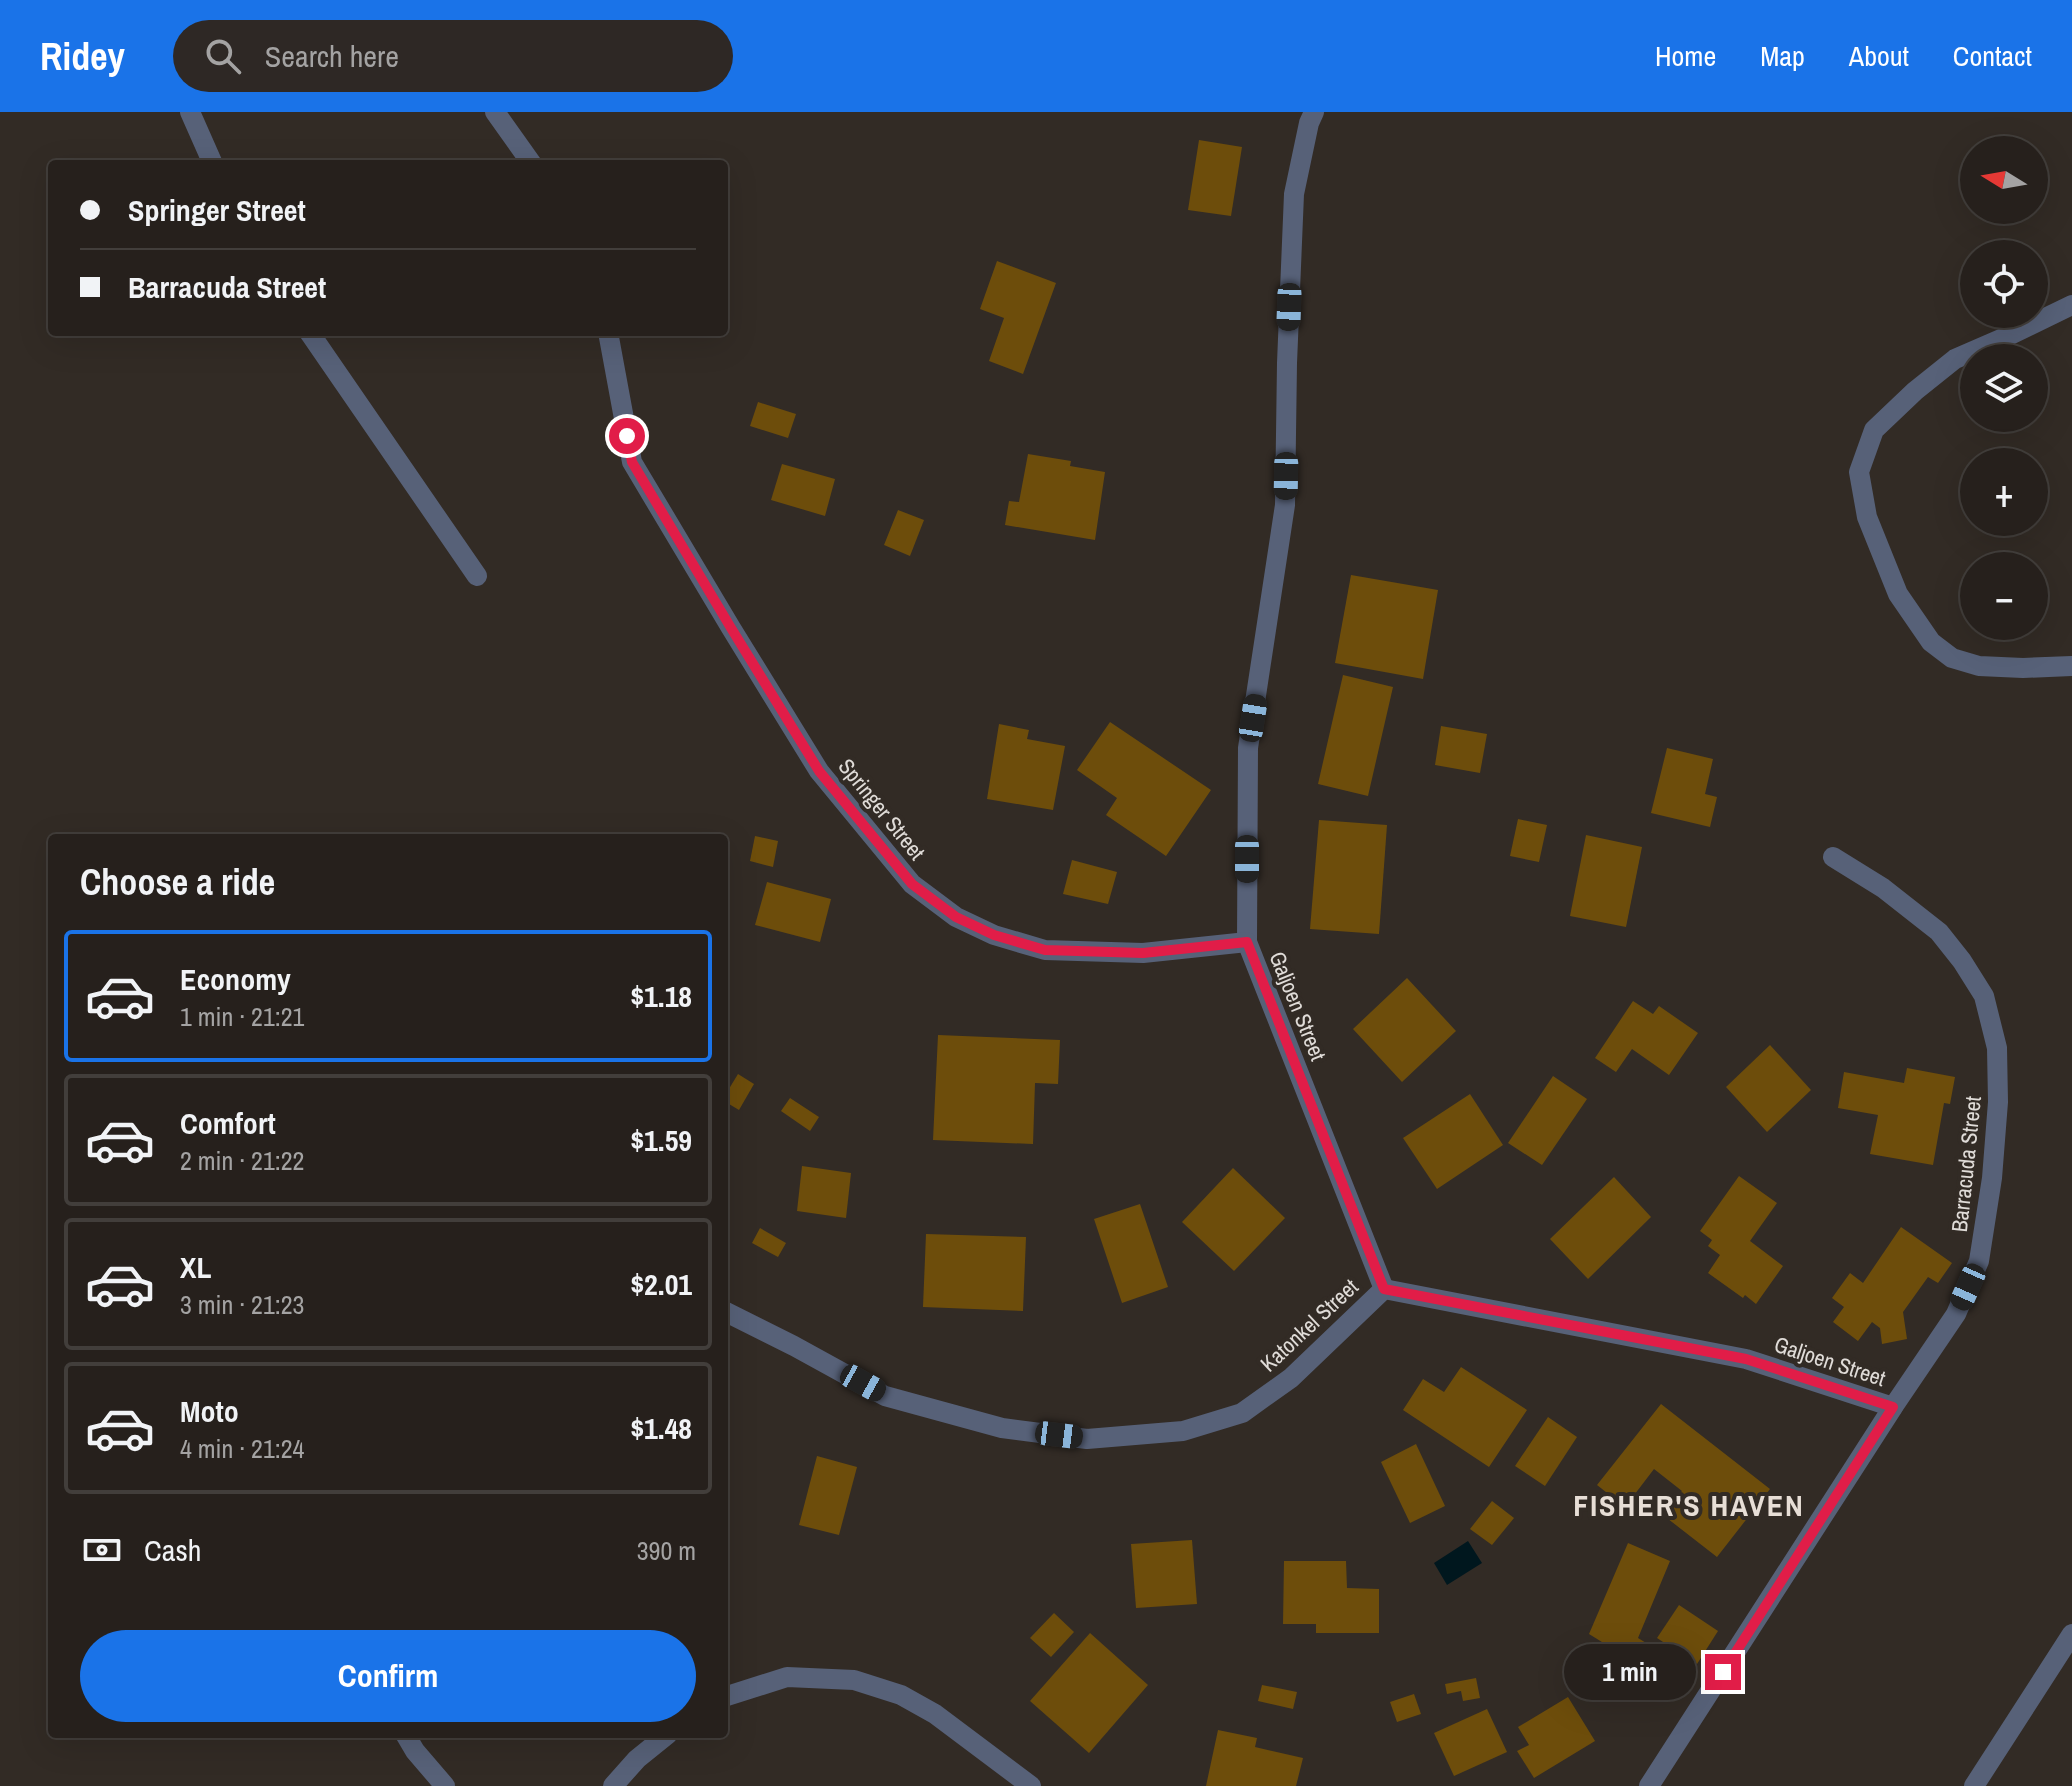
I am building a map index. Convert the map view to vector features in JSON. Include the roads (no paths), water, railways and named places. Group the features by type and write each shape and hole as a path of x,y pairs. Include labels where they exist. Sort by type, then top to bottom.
{"street":[{"path":"190,112 211,160"},
{"path":"495,112 529,160"},
{"name":"Galjoen Street","path":"1314,112 1294,194 1285,505 1248,748 1247,942 1384,1289 1746,1359 1893,1407"},
{"path":"2072,305 1955,359 1874,430 1859,472 1867,517 1898,594 1931,642 1952,658 1979,666 2072,666"},
{"path":"312,336 477,576"},
{"name":"Springer Street","path":"609,336 632,462 819,771 912,884 956,917 994,935 1045,950 1143,953 1247,942"},
{"name":"Barracuda Street","path":"1649,1786 1956,1314 1979,1261 1992,1178 1998,1102 1997,1048 1984,996 1939,932 1883,888 1833,857"},
{"name":"Katonkel Street","path":"728,1313 885,1396 1002,1428 1087,1439 1183,1431 1242,1413 1291,1378 1384,1289"},
{"path":"1974,1786 2072,1634"},
{"path":"728,1696 787,1677 854,1680 901,1695 935,1714 1031,1786"},
{"path":"407,1738 445,1786"},
{"path":"613,1786 637,1759 663,1738"}],"water":[{"path":"1468,1541 1482,1563 1447,1585 1434,1563"}],"district":[{"name":"FISHER'S HAVEN","path":"1689,1505"}]}
